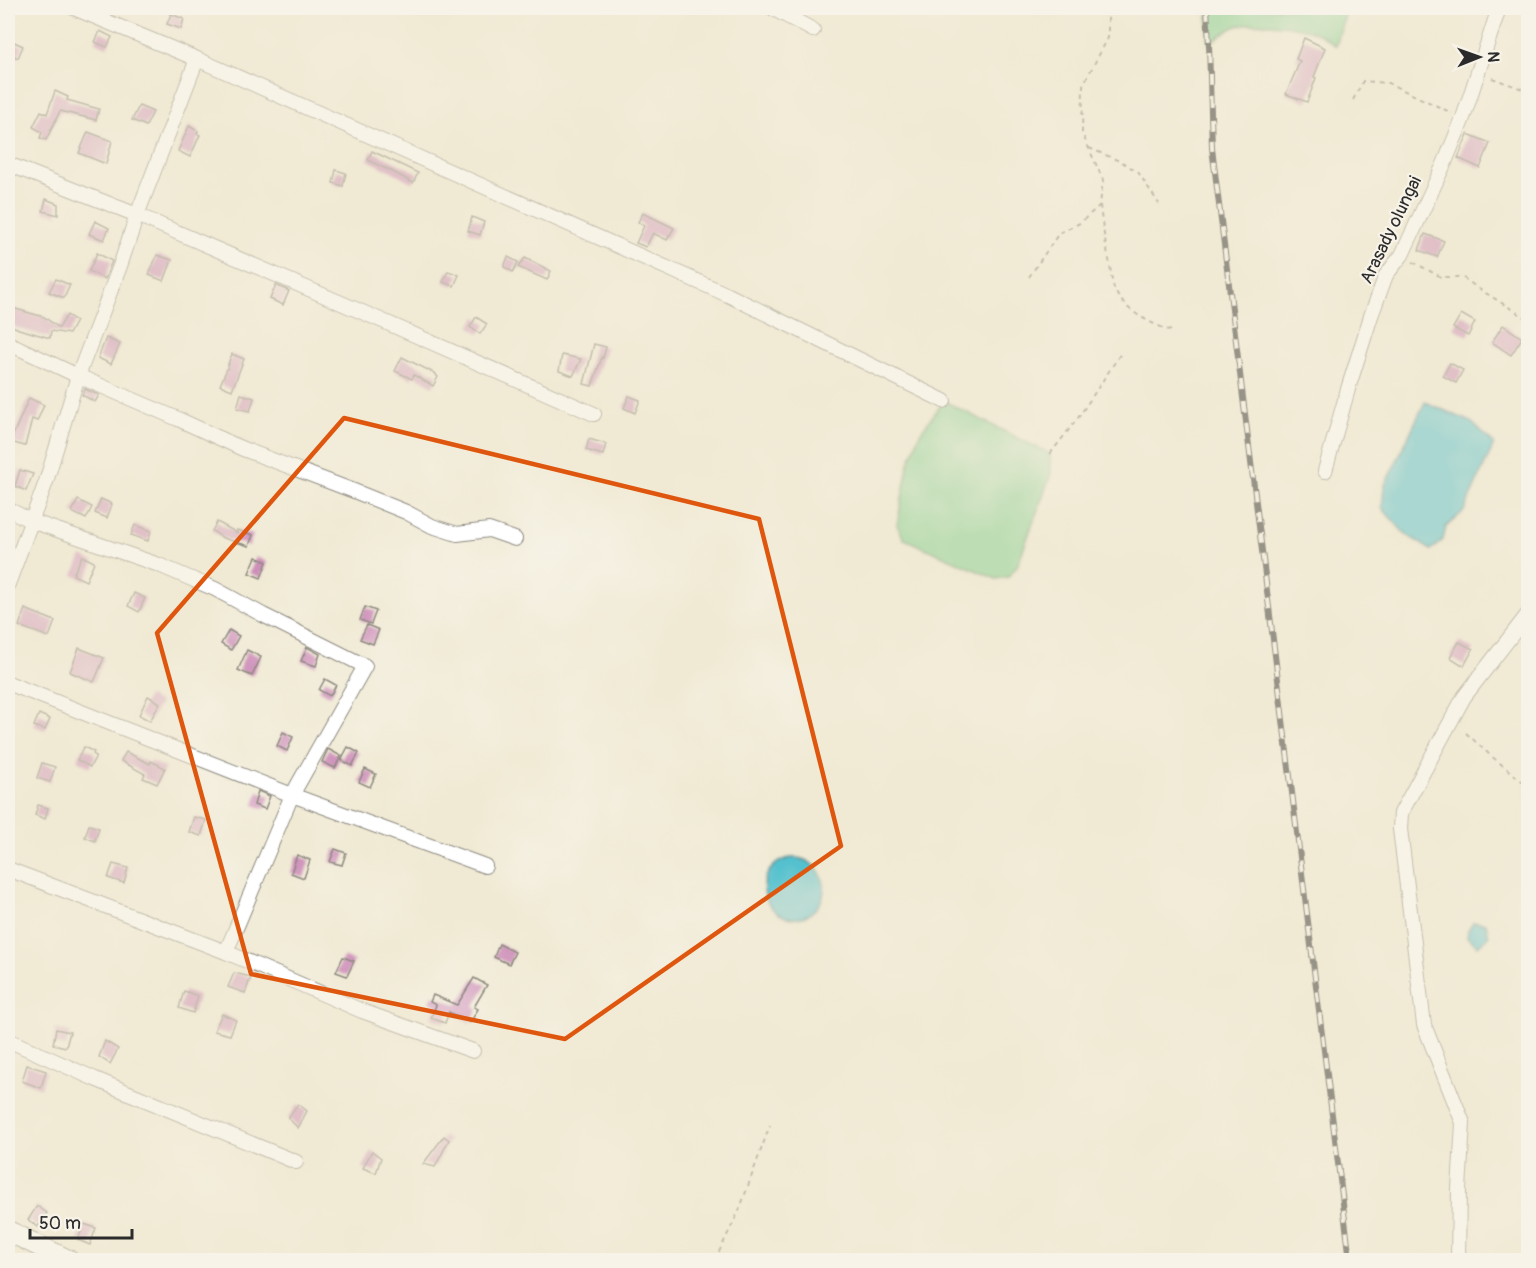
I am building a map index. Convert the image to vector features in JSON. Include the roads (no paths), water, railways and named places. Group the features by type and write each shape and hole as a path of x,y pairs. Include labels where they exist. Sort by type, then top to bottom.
{"street":[{"path":"74,8 197,59 728,295 944,401"},
{"path":"772,8 813,30"},
{"name":"Arasady olungai","path":"1325,471 1348,389 1386,275 1402,255 1445,162 1463,118 1499,8"},
{"path":"8,584 46,482 78,376 197,59"},
{"path":"8,164 137,215 594,414"},
{"path":"8,343 243,449 406,512 432,526 457,534 489,530 515,539"},
{"path":"8,509 31,521 206,585 365,666 292,795 226,952"},
{"path":"1458,1260 1463,1122 1424,1025 1400,829 1401,813 1464,697 1528,615"},
{"path":"8,683 292,795 486,866"},
{"path":"8,869 226,952 362,1011 472,1051"},
{"path":"8,1040 95,1079 296,1162"},
{"path":"8,1231 68,1260"}],"water":[{"path":"1425,402 1471,422 1494,444 1464,511 1446,527 1443,540 1431,550 1405,534 1382,508 1384,487"},
{"path":"794,858 811,863 819,871 824,888 819,905 811,913 794,918 777,913 769,905 764,888 769,871 777,863"},
{"path":"1473,922 1486,923 1489,936 1478,946 1467,937"}],"railway":[{"path":"1207,8 1212,148 1350,1260"}]}
